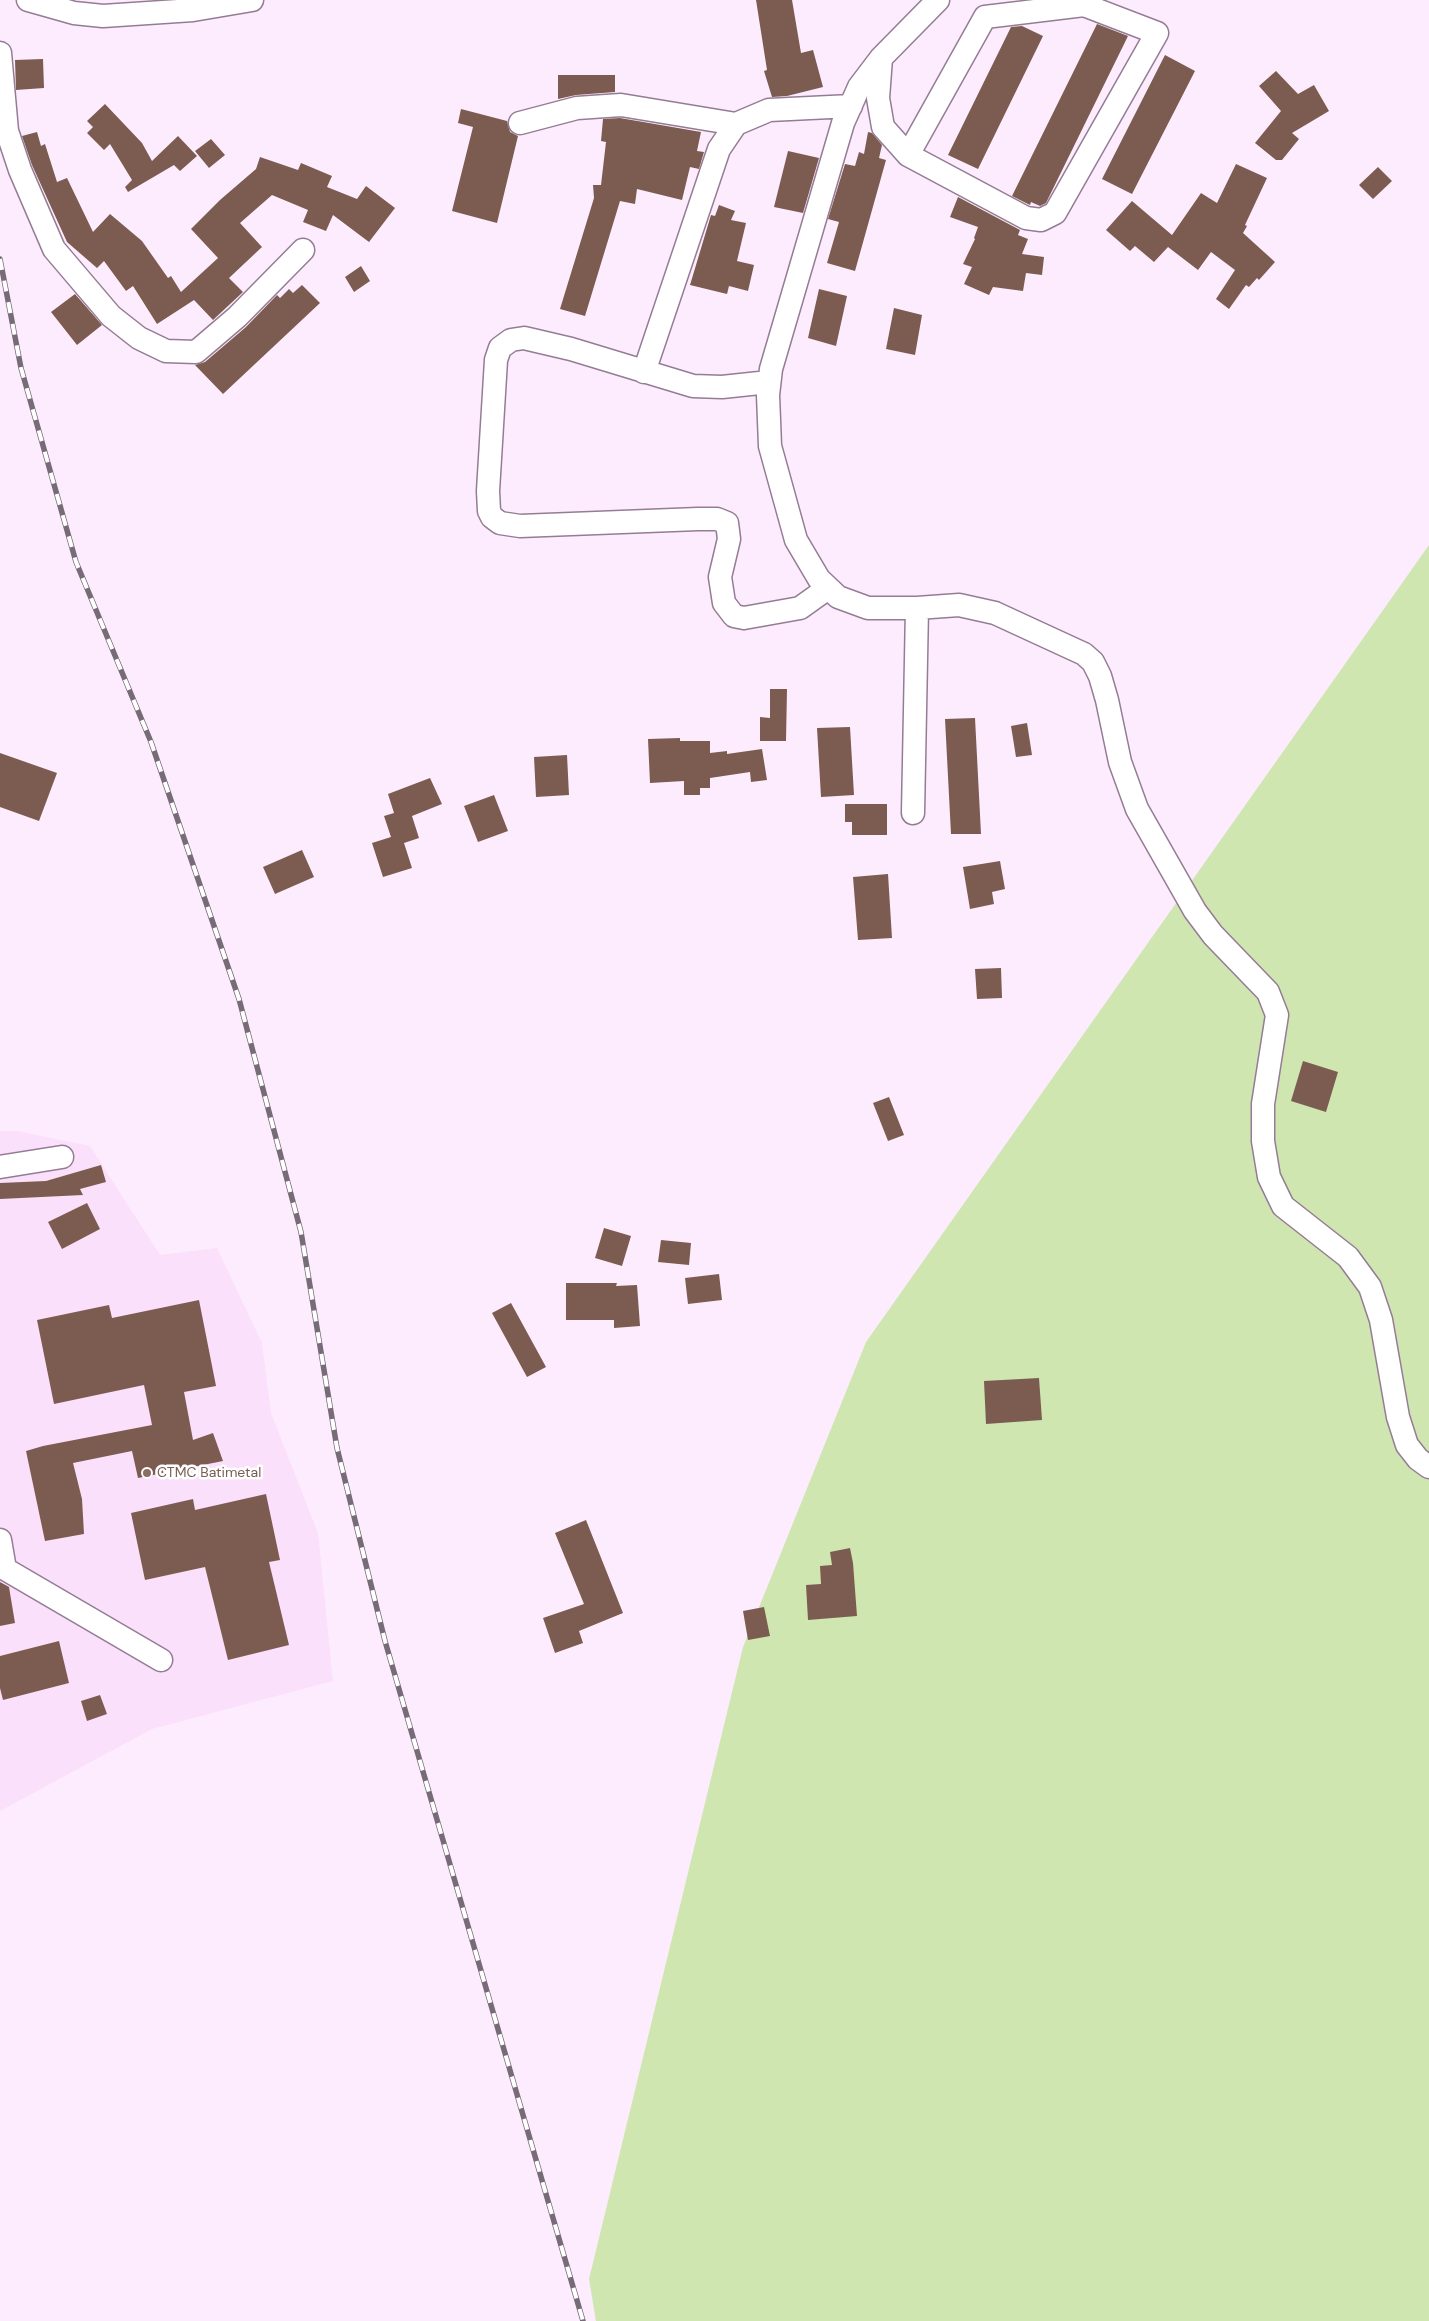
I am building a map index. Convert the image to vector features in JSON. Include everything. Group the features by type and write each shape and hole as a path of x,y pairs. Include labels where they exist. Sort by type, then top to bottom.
{"street":[{"path":"28,0 74,13 103,16 193,10 252,0"},
{"path":"938,0 881,58 859,87 850,106 843,123 771,369 768,395 770,446 796,540 819,579 838,597 868,608 917,608 959,605 995,613 1084,654 1093,662 1100,676 1107,700 1120,762 1137,809 1195,911 1213,935 1268,992 1277,1015 1263,1104 1264,1141 1269,1177 1283,1206 1348,1257 1370,1287 1380,1320 1398,1417 1407,1445 1418,1459 1429,1467"},
{"path":"881,58 878,98 883,127 908,155 1026,218 1036,221 1046,219 1055,213 1157,33 1084,5 985,17 908,155"},
{"path":"0,53 7,131 20,170 54,249 111,316 139,338 166,351 196,352 237,317 303,250"},
{"path":"520,123 577,108 620,105 736,124 769,110 850,106"},
{"path":"644,372 719,149 736,124"},
{"path":"769,382 722,387 693,386 571,349 524,338 510,340 500,348 496,360 488,491 489,511 492,517 500,523 520,526 698,519 722,521 729,527 729,539 720,577 724,603 734,616 744,618 800,608 828,588"},
{"path":"913,813 917,608"},
{"path":"0,1167 62,1156"},
{"path":"0,1540 5,1569 160,1660"}],"shaded area":[{"name":"CTMC Batimetal","path":"0,1131 17,1131 90,1146 160,1255 217,1248 262,1343 271,1413 318,1533 333,1681 152,1729 0,1811"}],"green space":[{"path":"1429,545 1429,2321 596,2321 589,2279 743,1647 866,1342"}],"building":[{"path":"756,0 792,0 801,53 813,50 823,87 787,96 772,97 764,71 767,70"},
{"path":"1097,24 1128,36 1046,203 1040,206 1031,202 1030,205 1012,196"},
{"path":"1022,26 1043,36 978,169 948,155 1011,27"},
{"path":"1165,55 1195,71 1132,194 1102,179"},
{"path":"43,59 44,88 16,90 15,60"},
{"path":"1276,71 1298,94 1314,85 1329,111 1292,133 1299,139 1282,160 1276,160 1255,143 1281,111 1259,86"},
{"path":"558,75 615,75 615,92 576,95 558,99"},
{"path":"105,104 142,143 152,161 178,136 197,156 180,171 174,165 128,192 125,187 132,180 110,144 104,150 87,133 93,127 87,121"},
{"path":"461,109 507,121 510,132 518,136 497,223 452,211 473,127 458,123"},
{"path":"620,118 701,132 697,151 704,152 699,169 690,167 682,200 637,189 635,204 620,201 585,316 560,309 594,198 593,185 601,185 606,142 601,141 603,119"},
{"path":"37,132 41,146 45,144 57,182 67,178 93,232 110,214 142,241 168,278 171,276 181,292 218,258 191,229 220,200 256,169 260,157 298,170 301,163 332,176 327,187 357,199 366,186 395,208 369,242 333,215 326,231 303,222 308,210 272,195 240,223 262,247 229,278 243,292 213,320 194,300 157,324 133,286 126,291 104,261 97,268 67,242 32,165 22,136"},
{"path":"868,132 872,133 882,145 879,158 886,160 855,271 827,263 839,222 828,219 845,164 855,166 859,152 864,154"},
{"path":"211,139 225,155 209,168 195,151"},
{"path":"788,151 819,158 803,213 774,207"},
{"path":"1236,164 1267,178 1243,233 1275,262 1259,280 1257,278 1249,287 1246,285 1229,309 1216,299 1235,270 1211,252 1198,270 1168,247 1154,262 1135,246 1130,251 1106,230 1132,201 1172,235 1201,193 1217,203"},
{"path":"1378,167 1392,181 1373,199 1359,185"},
{"path":"958,197 1020,230 1018,235 1028,239 1022,254 1044,257 1042,275 1026,273 1023,291 993,287 989,295 964,284 972,267 963,264 975,239 978,227 950,217"},
{"path":"719,205 735,211 731,220 746,223 737,261 754,265 748,291 729,286 727,294 690,285 711,215 715,216"},
{"path":"361,266 370,281 354,292 345,277"},
{"path":"302,285 320,303 223,394 195,365 205,362 246,327 277,295 280,298 289,289 293,293"},
{"path":"819,289 847,296 836,346 808,338"},
{"path":"75,294 102,325 77,345 51,312"},
{"path":"894,308 922,315 915,355 886,349"},
{"path":"770,689 787,689 786,741 760,741 760,717 770,718"},
{"path":"975,718 981,834 951,834 945,719"},
{"path":"1027,723 1032,755 1016,757 1011,726"},
{"path":"850,727 854,795 821,797 817,728"},
{"path":"680,738 680,741 710,741 710,753 727,751 727,754 762,749 767,780 751,782 750,772 710,778 710,788 700,788 700,795 684,795 684,781 650,783 648,739"},
{"path":"0,753 57,773 39,821 0,807"},
{"path":"567,755 569,795 536,797 534,757"},
{"path":"430,778 442,804 412,816 419,838 404,843 412,868 383,877 372,843 391,837 384,816 394,813 388,794"},
{"path":"494,795 508,831 478,842 464,806"},
{"path":"845,804 887,804 887,835 852,835 852,822 845,822"},
{"path":"302,850 314,877 275,894 263,867"},
{"path":"1000,861 1005,889 992,892 994,904 970,909 963,867"},
{"path":"888,874 892,938 858,940 853,877"},
{"path":"1001,968 1002,998 977,999 975,969"},
{"path":"1303,1061 1338,1072 1326,1112 1291,1101"},
{"path":"889,1097 904,1135 888,1141 873,1103"},
{"path":"101,1165 106,1182 80,1189 83,1195 0,1199 0,1183 46,1181"},
{"path":"87,1203 100,1229 62,1249 48,1222"},
{"path":"604,1228 631,1236 622,1266 595,1258"},
{"path":"661,1240 691,1243 689,1265 658,1262"},
{"path":"719,1274 722,1300 688,1304 685,1278"},
{"path":"566,1283 617,1283 616,1286 637,1285 640,1326 614,1328 614,1320 566,1320"},
{"path":"199,1300 216,1386 184,1392 193,1440 213,1433 223,1461 138,1478 132,1451 73,1463 82,1499 84,1534 45,1541 26,1451 152,1425 144,1385 54,1404 37,1320 109,1305 112,1318"},
{"path":"511,1303 546,1367 527,1377 492,1313"},
{"path":"1039,1378 1042,1420 986,1424 984,1381"},
{"path":"266,1494 280,1560 269,1562 289,1645 228,1660 205,1567 145,1580 131,1513 193,1499 195,1510"},
{"path":"586,1520 623,1613 579,1631 583,1643 555,1653 543,1618 584,1604 555,1533"},
{"path":"850,1548 857,1616 808,1620 806,1585 821,1584 820,1566 832,1565 830,1552"},
{"path":"0,1582 9,1587 15,1623 0,1626"},
{"path":"764,1607 770,1636 748,1640 743,1611"},
{"path":"59,1641 69,1683 3,1700 0,1688 0,1656"},
{"path":"100,1695 107,1714 87,1721 81,1701"}],"railway":[{"path":"0,259 21,368 76,562 151,742 239,999 301,1232 337,1448 385,1641 583,2321"}],"place":[{"name":"CTMC Batimetal","path":"147,1473"}]}
